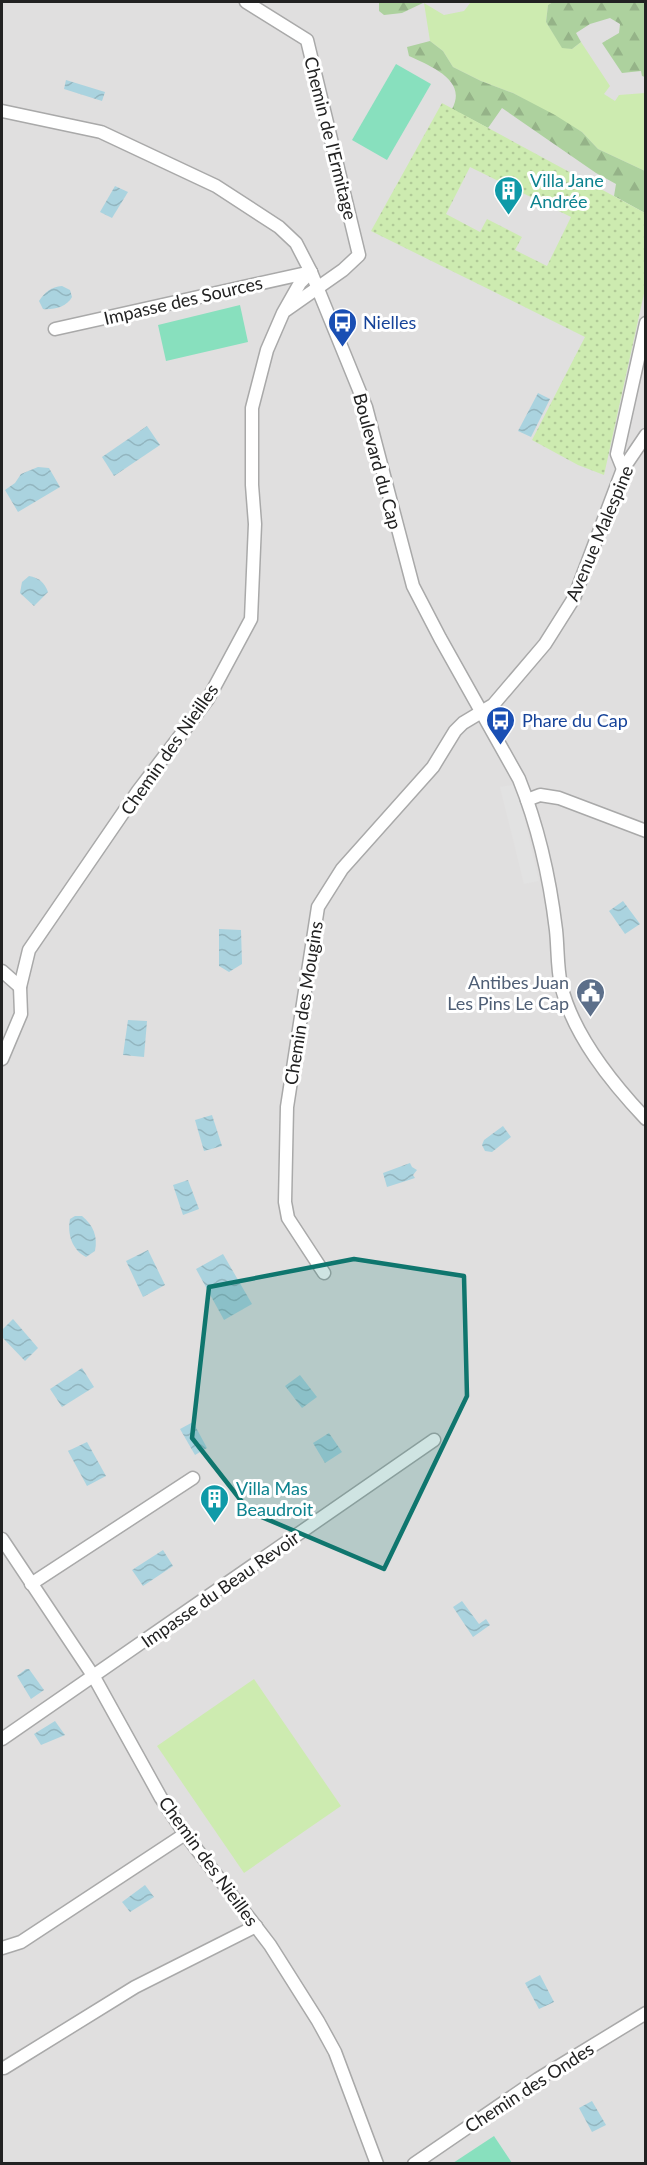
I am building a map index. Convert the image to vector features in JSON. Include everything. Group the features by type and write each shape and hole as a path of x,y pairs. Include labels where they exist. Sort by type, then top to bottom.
{"street":[{"name":"Chemin de l'Ermitage","path":"246,2 307,40 359,255 344,270 318,288"},
{"name":"Boulevard du Cap","path":"2,111 101,132 216,186 285,232 296,243 312,272 366,407 413,586 519,779 527,800 549,886 561,985 569,1009 604,1071 645,1119"},
{"name":"Chemin des Nieilles","path":"2,1059 21,1014 20,987 29,950 138,791 208,699 251,619 255,524 252,485 252,408 267,350 283,313 300,283 312,272"},
{"name":"Impasse des Sources","path":"55,329 312,272"},
{"path":"283,313 318,288"},
{"path":"623,469 617,454 645,323"},
{"name":"Avenue Malespine","path":"481,711 493,705 545,644 574,598 623,469 645,435"},
{"name":"Chemin des Mougins","path":"324,1273 288,1218 285,1202 287,1107 318,907 342,869 433,766 455,731 481,711"},
{"path":"527,800 540,795 559,798 645,831"},
{"path":"2,971 20,987"},
{"name":"Impasse du Beau Revoir","path":"2,1739 434,1440"},
{"path":"30,1584 193,1478"},
{"name":"Chemin des Nieilles","path":"2,1539 94,1677 161,1798 185,1834 256,1926 282,1964 335,2052 376,2163"},
{"path":"2,1948 21,1942 185,1834"},
{"path":"4,2068 135,1987 256,1926"},
{"name":"Chemin des Ondes","path":"414,2163 538,2079 645,2013"}],"highlighted area":[{"path":"354,1259 464,1276 467,1396 384,1569 250,1512 192,1438 209,1287"}],"shaded area":[{"path":"2,2 645,2 645,2163 2,2163"},
{"path":"513,785 520,800 539,881 524,884 500,787"}],"green space":[{"path":"379,2 425,2 402,13 384,15 379,11"},
{"path":"471,2 553,2 548,5 546,22 562,47 572,49 581,42 610,86 604,94 615,101 619,95 645,93 645,171 598,149 582,132 513,93 453,67 443,51 430,41 424,3 444,15 464,11"},
{"path":"553,2 645,2 645,77 642,76 641,71 622,73 602,43 619,33 620,24 610,18 590,24 576,33 581,42 572,49 562,48 546,22 548,5"},
{"path":"430,41 443,51 453,67 513,93 555,115 582,132 598,149 645,171 645,213 614,196 616,184 596,173 502,108 488,128 452,109 456,99 451,82 436,70 409,56 407,47"},
{"path":"396,64 431,84 387,160 352,140"},
{"path":"442,103 645,213 645,289 604,475 578,465 532,440 585,337 371,231","holes":["470,167 571,217 547,266 515,250 522,237 487,219 480,232 446,214"]},
{"path":"240,305 248,342 166,361 158,325"},
{"path":"254,1679 341,1806 244,1873 157,1746"},
{"path":"494,2136 512,2163 453,2163"}],"water":[{"path":"66,80 105,92 102,101 64,89"},
{"path":"115,186 128,192 112,218 100,212"},
{"path":"62,286 70,290 72,297 70,300 59,307 43,309 39,301 51,289"},
{"path":"538,393 550,399 531,437 518,431"},
{"path":"147,426 160,445 114,476 102,457"},
{"path":"38,467 49,468 60,487 18,512 5,490 15,483 21,474"},
{"path":"29,576 41,581 48,592 34,606 20,593 22,582"},
{"path":"623,901 640,924 625,934 609,911"},
{"path":"219,929 241,930 242,964 229,972 219,966"},
{"path":"128,1020 147,1021 144,1057 123,1055"},
{"path":"212,1115 222,1146 204,1151 195,1120"},
{"path":"503,1126 511,1137 492,1152 485,1151 482,1145 484,1140"},
{"path":"410,1163 417,1170 413,1175 415,1178 387,1187 383,1173"},
{"path":"188,1180 199,1209 183,1215 173,1185"},
{"path":"82,1216 86,1219 95,1236 95,1251 86,1257 77,1250 70,1236 70,1219"},
{"path":"148,1250 165,1285 143,1297 126,1261"},
{"path":"223,1254 252,1304 224,1320 196,1269"},
{"path":"13,1319 38,1348 25,1361 2,1337 2,1330"},
{"path":"82,1368 94,1387 62,1407 50,1389"},
{"path":"300,1375 317,1397 302,1408 285,1386"},
{"path":"193,1422 207,1448 195,1455 180,1429"},
{"path":"329,1433 342,1452 325,1463 313,1443"},
{"path":"87,1442 106,1476 87,1486 68,1451"},
{"path":"163,1550 173,1566 143,1586 132,1570"},
{"path":"462,1601 479,1624 486,1619 490,1625 473,1637 453,1607"},
{"path":"29,1669 44,1690 31,1699 17,1676"},
{"path":"55,1721 65,1735 41,1745 34,1734"},
{"path":"145,1885 154,1897 130,1912 122,1902"},
{"path":"540,1975 554,2002 539,2009 525,1983"},
{"path":"592,2101 606,2125 592,2132 579,2108"}],"place":[{"name":"Villa Jane Andrée","path":"509,216"},
{"name":"Nielles","path":"342,348"},
{"name":"Phare du Cap","path":"501,746"},
{"name":"Antibes Juan Les Pins Le Cap","path":"590,1018"},
{"name":"Villa Mas Beaudroit","path":"215,1524"}]}
